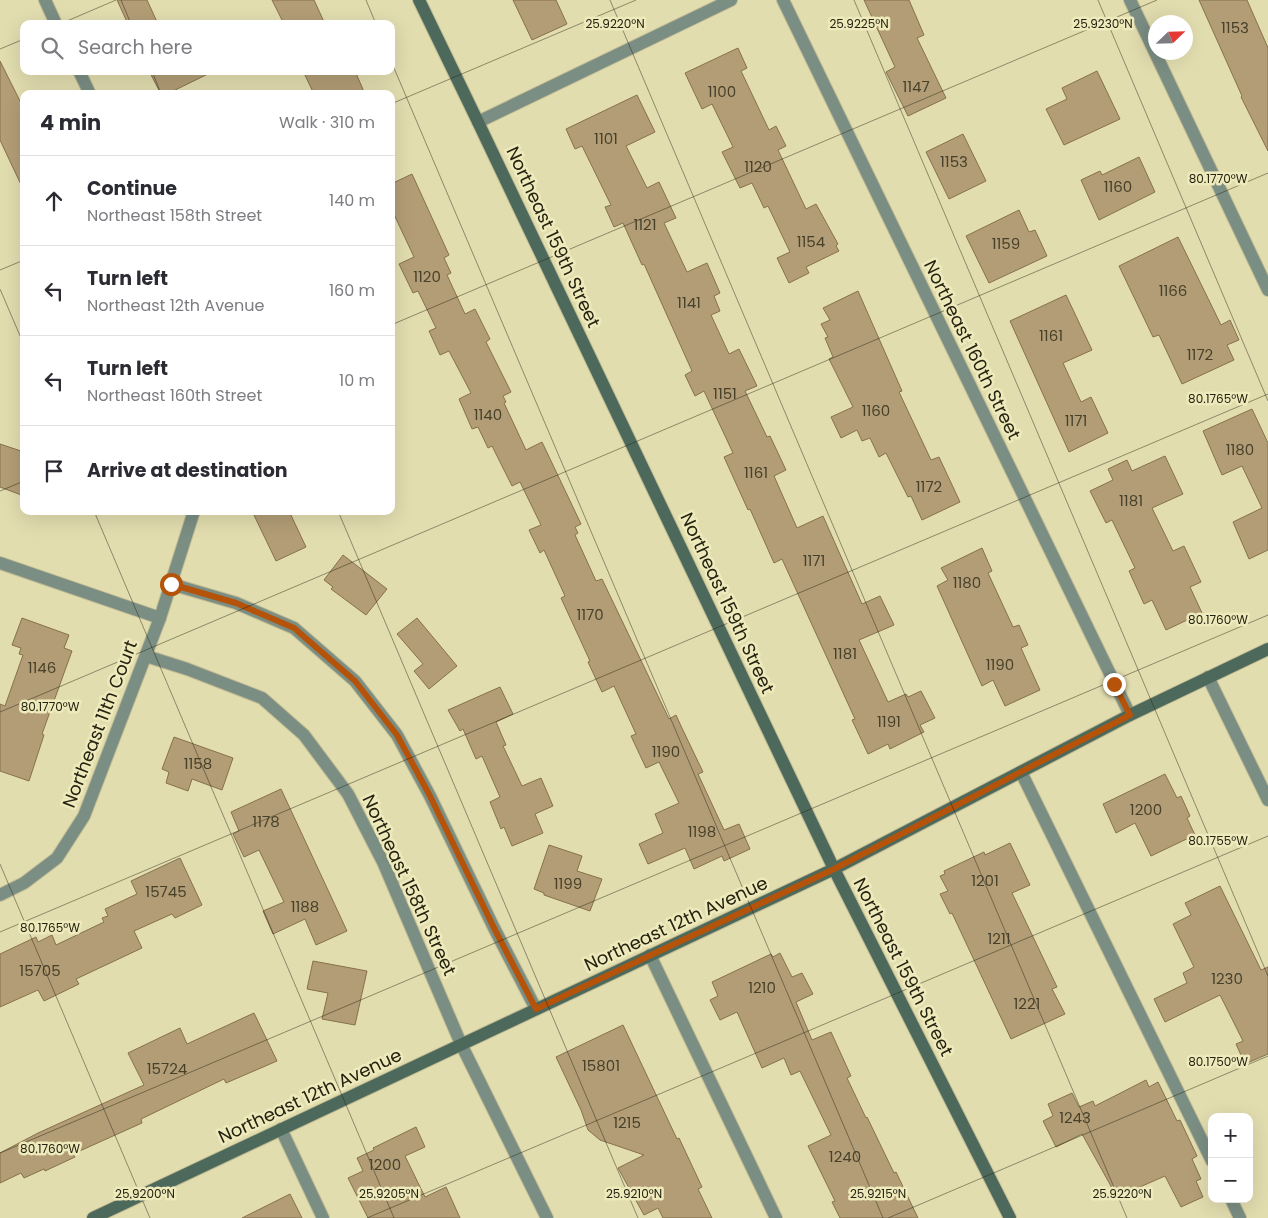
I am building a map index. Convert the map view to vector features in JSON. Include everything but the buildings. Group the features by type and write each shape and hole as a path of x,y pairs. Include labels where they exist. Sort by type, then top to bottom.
{"street":[{"path":"44,0 54,20"},
{"name":"Northeast 159th Street","path":"418,0 834,869 1010,1218"},
{"path":"478,122 731,0"},
{"name":"Northeast 160th Street","path":"783,0 1130,715"},
{"path":"1130,0 1268,290"},
{"path":"81,75 88,90"},
{"path":"0,563 160,618 193,515"},
{"path":"171,584 236,603 294,628 355,681 397,735 430,796 494,928 536,1009"},
{"name":"Northeast 11th Court","path":"0,895 24,884 57,858 84,816 160,618"},
{"name":"Northeast 12th Avenue","path":"93,1218 834,869 1130,715 1268,649"},
{"name":"Northeast 158th Street","path":"146,656 187,669 262,698 304,735 348,794 383,862 461,1044 547,1218"},
{"path":"1208,678 1268,800"},
{"path":"1021,772 1211,1158"},
{"path":"650,955 776,1218"},
{"path":"281,1129 323,1218"},
{"path":"1233,1203 1240,1218"}],"route":[{"path":"171,584 236,603 294,628 355,681 397,735 430,796 494,928 536,1009 834,869 1130,715 1114,684"}]}
